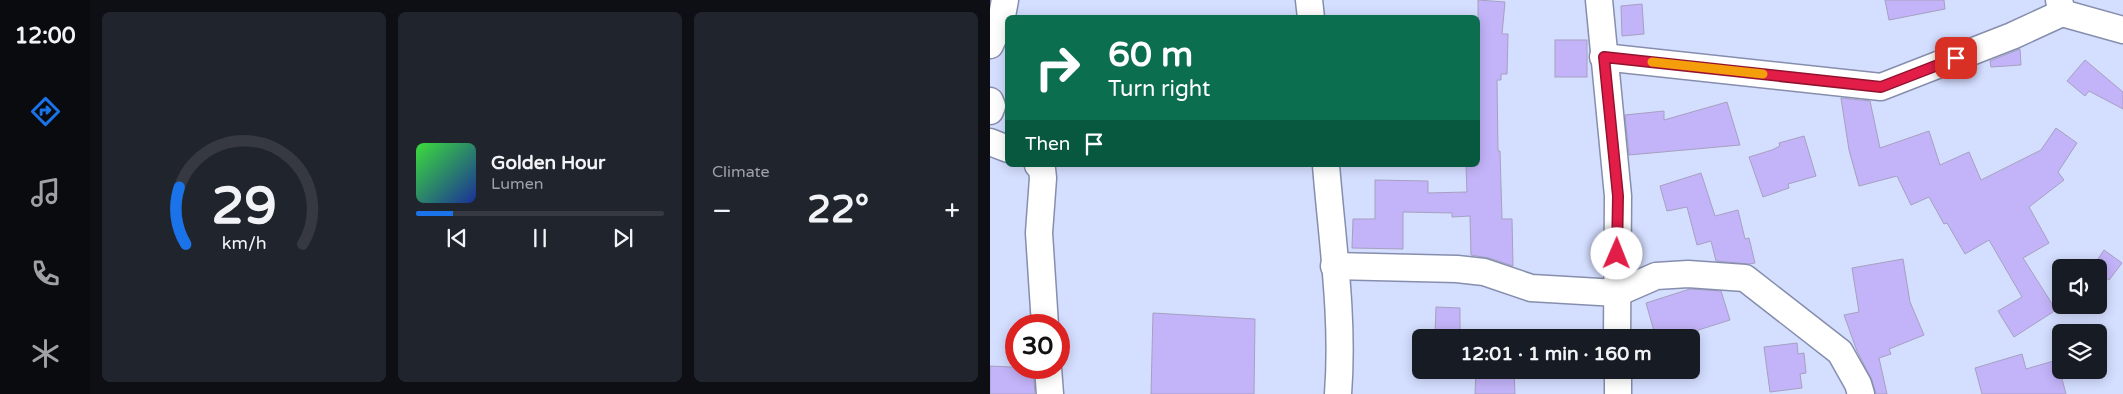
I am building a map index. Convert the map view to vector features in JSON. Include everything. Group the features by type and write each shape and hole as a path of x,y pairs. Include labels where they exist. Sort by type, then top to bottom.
{"street":[{"path":"990,45 1001,21 1005,0"},
{"path":"1309,0 1312,15"},
{"path":"1598,0 1618,196 1617,329"},
{"path":"1604,57 1881,87 2012,36 2060,6 2123,30"},
{"path":"990,101 992,106 990,111"},
{"path":"990,142 1005,148"},
{"path":"1040,167 1043,178 1039,233 1044,314"},
{"path":"1326,167 1340,373 1338,394"},
{"path":"1334,266 1457,269 1484,272 1531,288 1617,293 1656,276 1688,274 1745,278 1840,352 1858,384 1861,394"},
{"path":"1049,379 1050,394"},
{"path":"1618,379 1618,394"}],"building":[{"path":"1478,0 1505,2 1502,34 1508,34 1507,74 1501,74 1501,80 1497,80 1498,151 1500,151 1502,219 1512,219 1513,266 1489,258 1471,255 1470,216 1452,217 1452,213 1403,212 1403,249 1352,248 1353,219 1375,219 1375,180 1428,181 1428,193 1467,192 1466,167 1480,167 1480,15 1478,15"},
{"path":"1885,0 1944,0 1945,9 1889,20"},
{"path":"1642,4 1644,34 1622,36 1621,6"},
{"path":"1555,40 1587,40 1587,77 1555,77"},
{"path":"2020,49 2021,65 1991,67 1990,61"},
{"path":"2085,60 2123,92 2123,109 2089,91 2085,96 2067,81"},
{"path":"1841,98 1870,101 1880,148 1929,131 1940,165 1969,152 1981,180 2041,150 2056,128 2077,143 2058,172 2064,180 2029,207 2049,243 2023,258 2052,304 2052,313 2014,337 1998,311 2022,297 1989,240 1965,254 1947,223 1944,224 1929,197 1911,205 1897,176 1859,186 1849,150"},
{"path":"1727,102 1740,145 1629,155 1625,115 1664,111 1664,120"},
{"path":"1804,136 1816,176 1788,184 1789,188 1763,197 1749,157 1772,150 1780,146 1779,143"},
{"path":"1701,173 1715,216 1738,210 1745,239 1749,238 1755,263 1716,261 1711,241 1697,245 1687,207 1667,211 1660,186"},
{"path":"2104,250 2122,263 2109,280 2107,279 2107,259 2098,259"},
{"path":"1903,259 1910,302 1924,335 1889,349 1891,354 1879,358 1887,394 1876,394 1872,380 1857,351 1844,315 1859,312 1852,268"},
{"path":"1690,289 1721,291 1730,320 1700,329 1653,329 1646,303"},
{"path":"1436,307 1460,308 1460,329 1435,329"},
{"path":"1153,313 1255,319 1254,394 1151,394"},
{"path":"1797,343 1798,354 1804,353 1806,373 1800,374 1802,388 1770,392 1764,347"},
{"path":"2022,354 2026,369 2052,361 2052,379 2062,379 2066,394 1982,394 1975,368"},
{"path":"990,366 1005,367 1005,379 1034,379 1035,394 990,394"},
{"path":"1476,379 1514,379 1515,394 1475,394"}],"slow traffic":[{"path":"1652,62 1763,74"}],"route":[{"path":"1617,254 1618,196 1604,57 1881,87 1956,58"}]}
